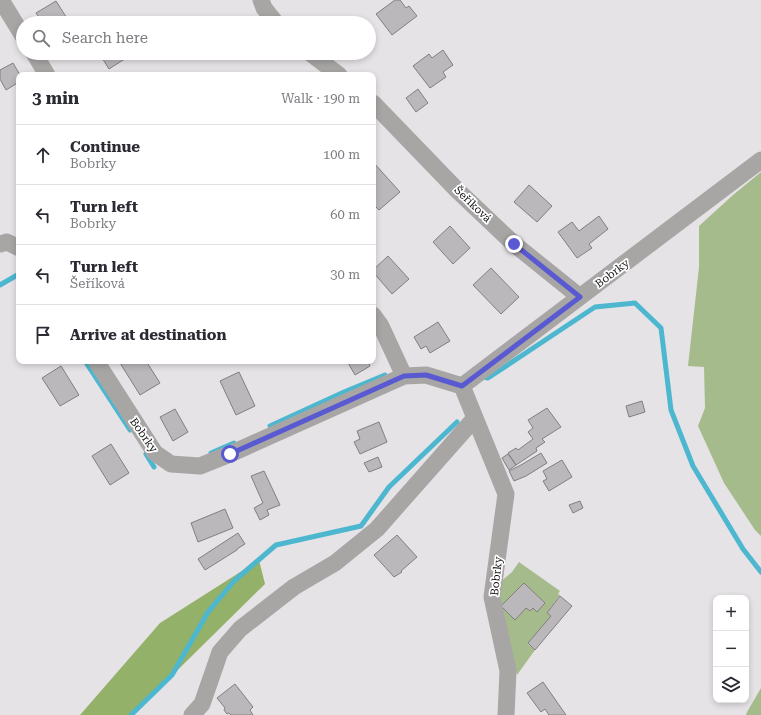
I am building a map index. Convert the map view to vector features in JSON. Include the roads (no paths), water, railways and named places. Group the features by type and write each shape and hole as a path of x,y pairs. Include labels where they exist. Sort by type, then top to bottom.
{"street":[{"path":"0,0 16,25"},
{"path":"261,0 264,8 270,16"},
{"path":"38,60 45,72"},
{"path":"319,60 335,72"},
{"name":"Šeříková","path":"376,106 457,190 514,244 580,297"},
{"name":"Bobrky","path":"462,386 761,160"},
{"path":"0,244 7,242 16,246"},
{"path":"376,320 381,326 404,376"},
{"name":"Bobrky","path":"98,364 155,453 171,464 200,466 404,376 426,375 462,386"},
{"name":"Bobrky","path":"462,386 506,494 492,597 508,671 506,715"},
{"path":"192,715 202,704 220,652 240,629 294,588 335,563 377,529 475,418"}],"waterway":[{"path":"0,285 16,276"},
{"path":"483,377 488,378 595,307 635,303 661,328 671,410 693,466 743,549 761,572"},
{"path":"87,364 130,430"},
{"path":"270,426 385,375"},
{"path":"131,715 172,675 208,612 234,581 276,545 361,526 389,487 457,422"},
{"path":"211,453 234,443"},
{"path":"146,454 154,467"}]}
